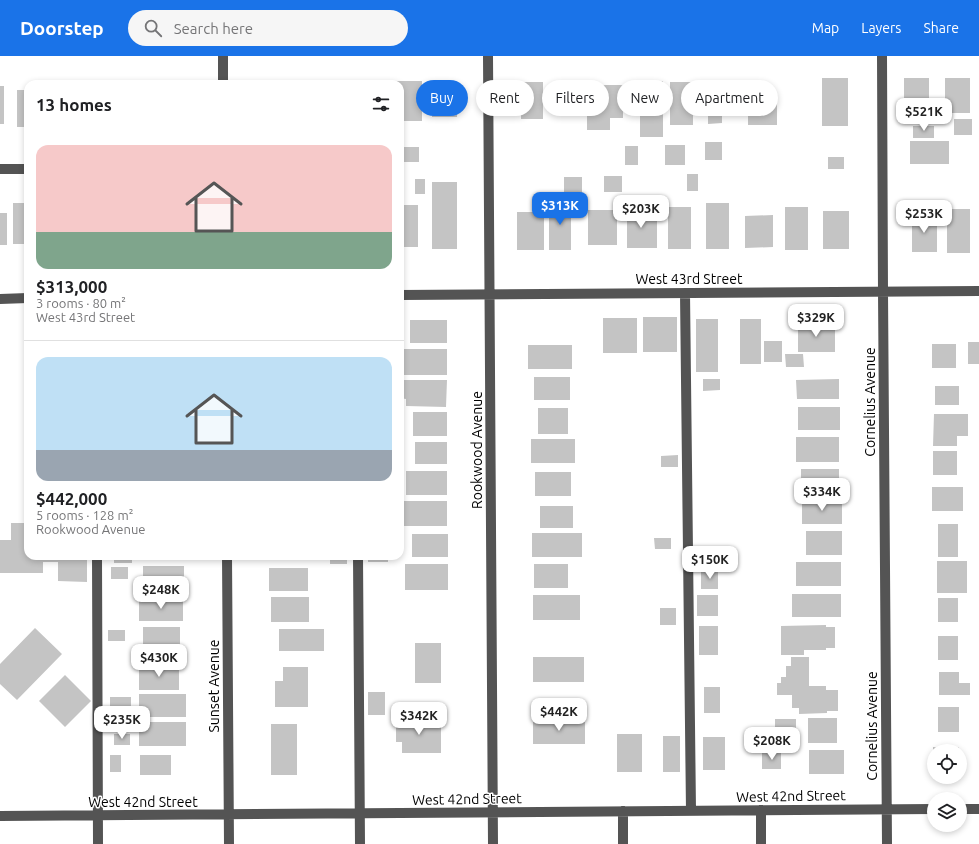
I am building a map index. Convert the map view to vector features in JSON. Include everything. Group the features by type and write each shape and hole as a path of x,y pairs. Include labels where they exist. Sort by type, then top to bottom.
{"street":[{"path":"223,56 223,80"},
{"name":"Rookwood Avenue","path":"488,56 493,844"},
{"name":"Cornelius Avenue","path":"882,56 887,844"},
{"path":"0,169 24,169"},
{"name":"West 43rd Street","path":"404,295 979,291"},
{"path":"686,293 691,811"},
{"path":"0,299 24,298"},
{"path":"96,560 98,844"},
{"name":"Sunset Avenue","path":"227,560 229,844"},
{"path":"358,560 360,844"},
{"path":"967,809 979,808"},
{"name":"West 42nd Street","path":"0,816 927,809"},
{"path":"760,810 761,844"},
{"path":"623,812 623,844"}],"building":[{"path":"822,78 848,78 848,126 822,126"},
{"path":"904,78 929,78 929,123 904,123"},
{"path":"945,78 970,78 970,113 945,113"},
{"path":"404,81 416,81 416,116 422,116 422,121 404,121"},
{"path":"534,82 542,82 543,119 521,119 521,116 534,116"},
{"path":"673,82 681,82 681,116 693,116 693,125 670,125 670,116 673,116"},
{"path":"609,85 617,85 617,116 623,116 623,118 610,118 610,130 587,130 587,116 609,116"},
{"path":"0,86 4,86 4,124 0,124"},
{"path":"17,90 24,90 24,127 17,127"},
{"path":"432,116 457,116 457,117"},
{"path":"640,116 663,116 663,137 640,137"},
{"path":"708,116 722,116 722,123 708,124"},
{"path":"748,116 777,116 777,125 748,125"},
{"path":"954,119 972,119 972,135 954,135"},
{"path":"913,126 934,126 934,138 913,138"},
{"path":"910,141 949,141 949,164 910,164"},
{"path":"705,142 722,142 722,160 705,160"},
{"path":"665,145 685,145 685,165 665,165"},
{"path":"625,146 638,146 638,165 625,165"},
{"path":"404,147 419,147 419,162 404,162"},
{"path":"828,157 844,157 844,169 828,169"},
{"path":"687,174 698,174 698,191 687,191"},
{"path":"604,176 622,176 622,192 604,192"},
{"path":"564,177 582,177 582,193 564,193"},
{"path":"415,179 425,179 425,194 415,194"},
{"path":"432,182 457,182 457,249 432,249"},
{"path":"549,201 571,201 571,250 549,250"},
{"path":"13,203 24,203 24,244 13,244"},
{"path":"706,203 729,203 729,249 706,249"},
{"path":"404,205 418,205 418,247 404,247"},
{"path":"627,207 644,207 644,217 657,217 657,248 627,248"},
{"path":"668,207 691,207 691,249 668,249"},
{"path":"785,207 808,207 808,250 785,250"},
{"path":"947,209 970,209 970,253 947,253"},
{"path":"588,210 617,210 617,245 588,245"},
{"path":"823,211 849,211 849,249 823,249"},
{"path":"517,212 544,212 544,250 517,250"},
{"path":"0,213 7,213 7,245 0,245"},
{"path":"773,215 773,247 745,248 745,216"},
{"path":"912,215 937,215 937,252 912,252"},
{"path":"643,317 677,317 677,352 643,352"},
{"path":"603,318 637,318 637,353 603,353"},
{"path":"696,319 718,319 718,372 696,372"},
{"path":"740,319 761,319 761,364 740,364"},
{"path":"410,320 447,320 447,343 410,343"},
{"path":"798,323 835,323 835,352 798,352"},
{"path":"764,341 782,341 782,362 764,362"},
{"path":"968,342 979,342 979,364 968,364"},
{"path":"932,344 956,344 956,368 932,368"},
{"path":"528,345 572,345 572,369 528,369"},
{"path":"404,349 447,349 447,375 404,375"},
{"path":"785,354 803,354 804,367 786,367"},
{"path":"534,377 570,377 570,400 534,400"},
{"path":"703,379 720,379 720,390 703,391"},
{"path":"839,379 839,399 797,399 796,380"},
{"path":"404,380 447,380 446,407 406,406 406,399 404,399"},
{"path":"935,386 959,386 959,405 935,405"},
{"path":"798,407 840,407 840,430 798,430"},
{"path":"538,408 568,408 568,434 538,434"},
{"path":"413,412 447,412 447,436 413,436"},
{"path":"934,414 968,414 968,436 957,436 957,446 933,446"},
{"path":"796,437 839,437 839,462 796,462"},
{"path":"531,439 575,439 575,463 531,463"},
{"path":"415,442 447,442 447,464 415,464"},
{"path":"933,451 957,451 957,475 933,475"},
{"path":"678,455 678,467 661,467 661,456"},
{"path":"801,469 839,469 839,493 801,493"},
{"path":"406,471 447,471 447,495 406,495"},
{"path":"535,472 571,472 571,496 535,496"},
{"path":"932,487 963,487 963,511 932,511"},
{"path":"802,500 842,500 842,524 802,524"},
{"path":"404,501 447,501 447,526 404,526"},
{"path":"540,506 573,506 573,528 540,528"},
{"path":"11,523 24,523 24,560 87,560 87,582 58,581 58,562 43,562 43,573 0,573 0,540 11,540"},
{"path":"938,524 958,524 958,557 938,557"},
{"path":"806,531 842,531 842,555 806,555"},
{"path":"532,533 582,533 582,557 532,557"},
{"path":"412,534 448,534 448,557 412,557"},
{"path":"654,538 671,538 671,549 655,549"},
{"path":"114,560 132,560 132,563 114,563"},
{"path":"330,560 347,560 347,564 330,564"},
{"path":"368,560 388,560 388,562 368,562"},
{"path":"937,561 967,561 967,593 937,593"},
{"path":"796,562 841,562 841,586 796,586"},
{"path":"405,564 448,564 448,590 405,590"},
{"path":"534,564 568,564 568,588 534,588"},
{"path":"143,566 184,566 184,590 143,590"},
{"path":"111,567 128,567 128,579 111,579"},
{"path":"269,568 308,568 308,591 269,591"},
{"path":"701,570 718,570 718,589 701,589"},
{"path":"792,594 841,594 841,617 792,617"},
{"path":"533,595 580,595 580,620 533,620"},
{"path":"697,595 718,595 718,616 697,616"},
{"path":"271,597 309,597 309,622 271,622"},
{"path":"938,598 958,598 958,622 938,622"},
{"path":"139,599 183,599 183,621 139,621"},
{"path":"660,608 676,608 676,625 660,625"},
{"path":"826,625 826,627 835,627 835,648 826,648 826,650 804,650 804,655 781,655 781,626"},
{"path":"699,626 718,626 718,655 699,655"},
{"path":"143,627 180,627 180,657 143,657"},
{"path":"35,628 62,654 17,700 0,684 0,664"},
{"path":"279,629 324,629 324,651 279,651"},
{"path":"108,630 125,630 125,641 108,641"},
{"path":"938,636 958,636 958,660 938,660"},
{"path":"415,643 441,643 441,683 415,683"},
{"path":"533,657 584,657 584,682 533,682"},
{"path":"791,657 809,657 809,686 826,686 826,690 838,690 838,711 799,714 799,708 792,708 792,695 777,695 777,683 781,683 781,677 786,677 786,666 791,666"},
{"path":"139,667 179,667 179,690 139,690"},
{"path":"283,667 308,667 308,707 275,707 275,681 283,681"},
{"path":"939,672 959,672 959,683 970,683 970,695 939,695"},
{"path":"65,675 91,701 65,727 39,701"},
{"path":"704,687 720,687 720,713 704,713"},
{"path":"368,692 385,692 385,715 368,715"},
{"path":"139,694 186,694 186,717 139,717"},
{"path":"110,697 131,697 131,718 110,718"},
{"path":"938,707 959,707 959,732 938,732"},
{"path":"808,718 837,718 837,743 808,743"},
{"path":"775,719 796,719 796,739 775,739"},
{"path":"396,721 441,721 441,753 402,753 402,742 396,742"},
{"path":"533,721 585,721 585,744 533,744"},
{"path":"139,722 186,722 186,746 139,746"},
{"path":"271,724 297,724 297,775 271,775"},
{"path":"114,734 130,734 130,745 114,745"},
{"path":"617,734 642,734 642,772 617,772"},
{"path":"663,736 680,736 680,772 663,772"},
{"path":"703,737 725,737 725,770 703,770"},
{"path":"809,750 844,750 844,774 809,774"},
{"path":"762,753 781,753 781,769 762,769"},
{"path":"110,755 121,755 121,772 110,772"},
{"path":"140,755 171,755 171,775 140,775"}]}
